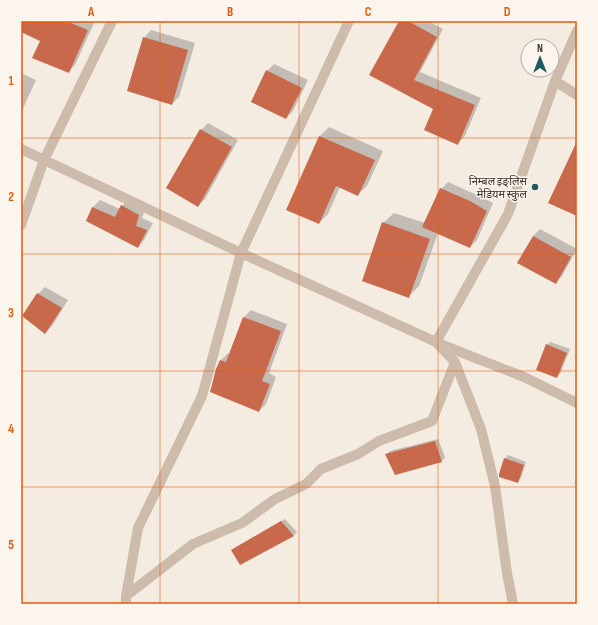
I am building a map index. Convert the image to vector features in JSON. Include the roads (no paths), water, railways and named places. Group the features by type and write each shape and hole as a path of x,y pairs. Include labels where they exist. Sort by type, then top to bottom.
{"street":[{"path":"21,225 44,160 112,21"},
{"path":"126,600 138,528 202,396 240,253 349,21"},
{"path":"436,342 508,214 555,80 577,31"},
{"path":"555,80 577,95"},
{"path":"21,149 240,253 436,342 524,378 577,403"},
{"path":"436,342 456,362 481,429 496,486 507,573 513,604"},
{"path":"126,600 194,544 242,523 275,499 306,484 321,469 358,454 379,441 432,421 456,362"}],"place":[{"name":"निम्बल इङ्लिस मेडियम स्कुल","path":"535,187"}]}
